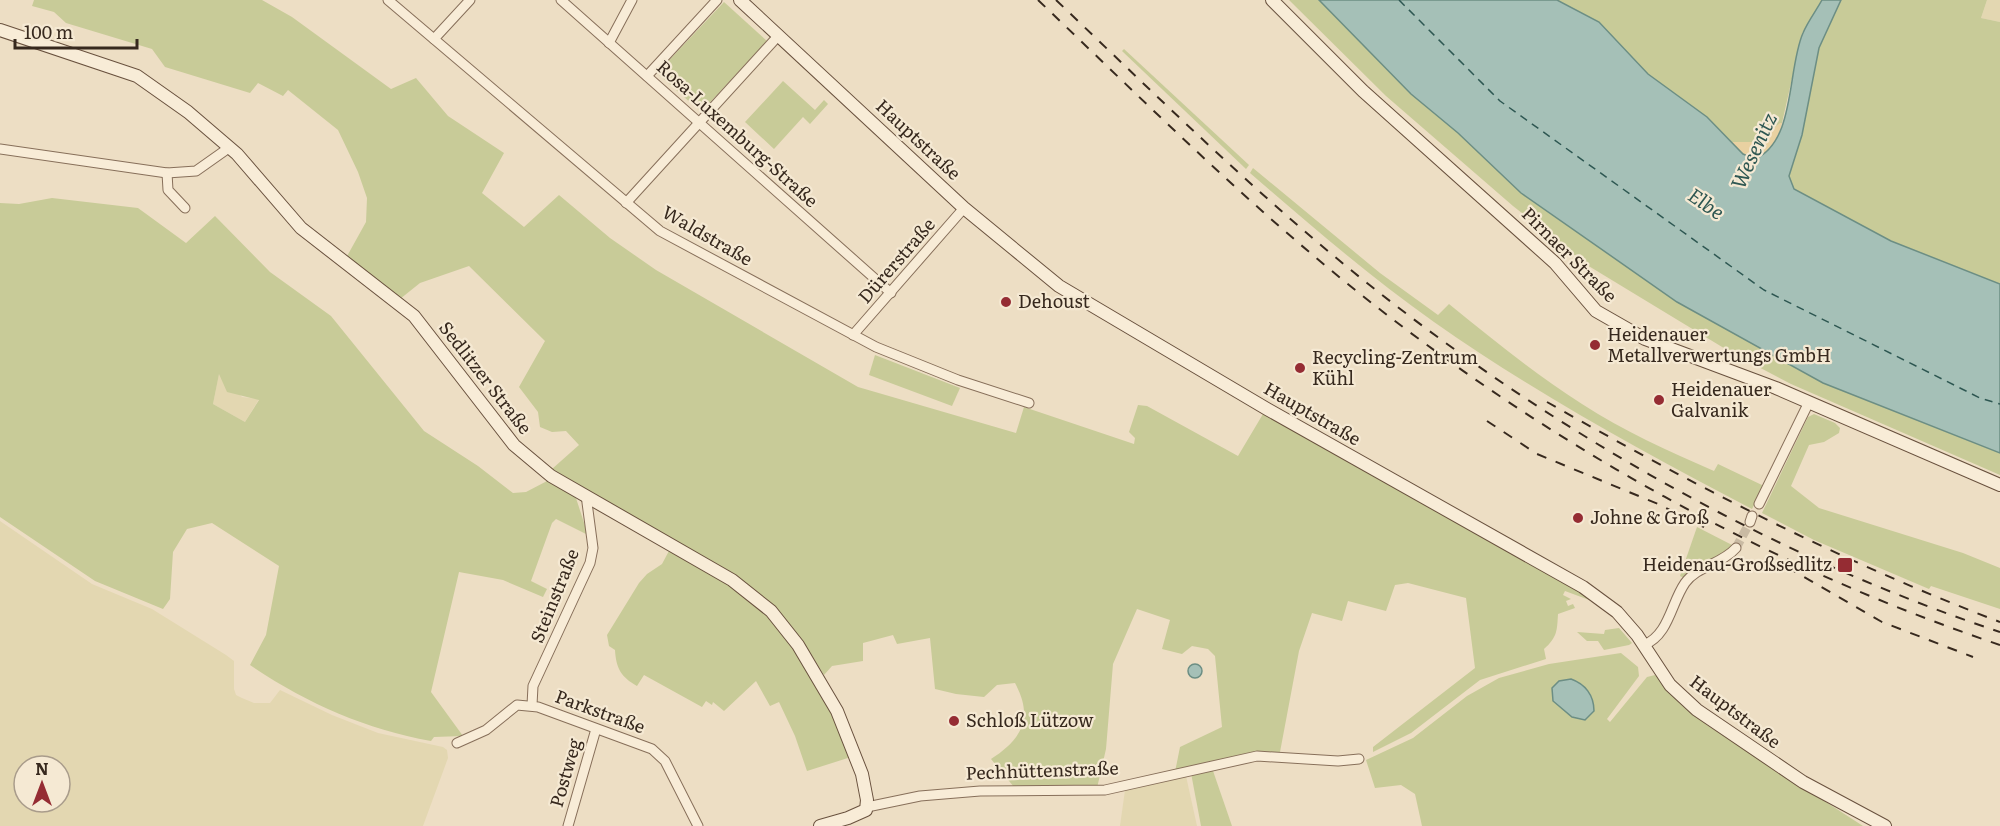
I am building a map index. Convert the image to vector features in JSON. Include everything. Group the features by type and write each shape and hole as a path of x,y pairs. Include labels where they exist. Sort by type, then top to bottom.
{"street":[{"name":"Waldstraße","path":"388,0 660,231 853,335 958,380 1029,403"},
{"path":"434,39 470,0"},
{"name":"Rosa-Luxemburg-Straße","path":"561,0 891,293"},
{"path":"609,43 632,0"},
{"path":"647,76 717,0"},
{"name":"Hauptstraße","path":"740,0 964,208 1026,261 1097,311 1583,587 1617,612 1644,645 1670,685 1697,710 1803,782 1885,826"},
{"name":"Pirnaer Straße","path":"1272,0 1363,91 1546,255 1596,311 1645,339 1809,402 2000,485"},
{"name":"Sedlitzer Straße","path":"0,30 137,76 188,112 230,147 301,228 414,316 514,445 551,476 732,580 783,624 837,711 862,774 865,809"},
{"path":"626,203 779,35"},
{"path":"0,149 167,172 196,171 230,147"},
{"path":"167,172 168,190 185,208"},
{"name":"Dürerstraße","path":"853,335 964,208"},
{"path":"1758,504 1809,402"},
{"name":"Steinstraße","path":"532,705 533,686 590,563 593,548 586,495"},
{"path":"1644,645 1660,635 1686,581 1721,561 1736,548"},
{"name":"Parkstraße","path":"457,743 486,730 517,705 532,705 645,745 658,753 681,789 698,826"},
{"name":"Postweg","path":"568,826 596,729"},
{"name":"Pechhüttenstraße","path":"820,826 865,809 920,796 980,791 1105,790 1257,756 1338,761 1359,759"}],"shaded area":[{"path":"1987,0 2000,0 2000,22 1981,18"},
{"path":"219,373 242,397 259,399 245,422 213,404"},
{"path":"0,521 92,584 152,609 226,655 234,661 236,695 254,703 270,703 280,690 332,715 378,733 443,747 447,750 448,758 423,826 0,826"},
{"path":"1186,776 1197,826 1120,826 1125,790"}],"green space":[{"path":"34,0 262,0 292,17 391,89 416,78 448,116 504,153 482,193 524,227 559,195 610,238 656,270 858,387 1016,433 1024,407 1134,444 1135,438 1129,432 1138,405 1147,406 1238,456 1263,414 1588,596 1592,601 1565,591 1563,595 1571,599 1566,601 1568,606 1573,604 1575,608 1558,614 1554,637 1544,649 1546,659 1480,680 1411,733 1373,752 1373,747 1475,668 1466,598 1408,583 1395,585 1386,611 1348,601 1342,621 1312,613 1299,651 1280,752 1244,754 1175,772 1180,747 1222,727 1215,656 1208,649 1192,646 1182,654 1162,649 1170,620 1137,609 1113,664 1106,749 1097,788 1014,787 991,759 1010,744 1022,727 1024,707 1015,683 997,685 984,697 935,689 930,638 897,644 893,635 863,643 863,661 832,666 824,675 800,637 773,607 663,535 552,469 579,445 566,431 552,432 540,427 538,412 519,387 545,341 469,266 420,283 400,299 346,258 366,222 367,198 358,172 338,130 288,90 283,96 258,83 250,93 165,67 152,49 66,23 54,12 32,6"},
{"path":"1289,0 1319,0 1411,94 1458,133 1521,193 1677,302 1823,383 2000,453 2000,475 1791,384 1732,353 1587,265 1513,206 1386,96"},
{"path":"1557,0 1822,0 1802,34 1782,123 1769,132 1761,132 1753,142 1732,142 1707,117 1648,74 1599,22"},
{"path":"1841,0 1987,0 1981,18 2000,22 2000,284 1891,241 1794,189 1789,176 1802,135 1819,48"},
{"path":"724,2 767,41 701,112 657,73"},
{"path":"1124,49 1249,165 1246,169 1122,51"},
{"path":"783,81 815,110 824,100 828,104 810,124 803,117 774,149 745,122"},
{"path":"1253,168 1380,273 1438,315 1449,304 1531,368 1598,414 1646,440 1714,471 1718,464 1764,486 1752,509 1590,421 1472,348 1363,268 1250,173"},
{"path":"52,198 138,208 186,243 215,216 270,272 331,316 424,431 478,466 513,493 526,492 549,480 575,495 588,535 556,519 552,523 531,581 547,589 543,597 503,580 459,572 431,692 463,736 434,737 431,741 359,722 314,703 250,665 266,635 279,566 212,523 187,529 173,552 170,599 163,609 95,581 0,517 0,203 19,204","holes":["219,374 227,392 259,400 245,422 213,404"]},
{"path":"875,355 960,388 952,406 869,375"},
{"path":"1814,414 1835,423 1840,428 1839,433 1824,442 1809,445 1791,486 1819,508 1963,553 2000,568 2000,609 1931,586 1929,589 1814,540 1762,513 1808,417"},
{"path":"1697,527 1734,546 1684,578 1680,576"},
{"path":"670,549 731,583 780,626 833,711 851,757 807,771 795,736 779,702 770,706 756,681 724,711 713,702 712,705 706,701 702,707 644,675 637,686 623,675 618,667 615,650 609,646 607,635 639,583 647,574 662,564"},
{"path":"1619,628 1632,643 1604,650 1598,641 1587,641 1577,632 1604,634 1605,630"},
{"path":"1621,653 1638,667 1639,676 1607,719 1610,722 1647,677 1655,675 1707,725 1863,826 1422,826 1415,794 1401,785 1375,788 1366,760 1413,738 1467,696 1499,678 1549,664"},
{"path":"1212,768 1232,826 1201,826 1191,773"}],"sand":[{"path":"1782,123 1773,145 1755,159 1743,154 1732,142 1753,142 1761,132 1769,132"}],"water":[{"name":"Elbe","path":"1319,0 1557,0 1599,22 1648,74 1707,117 1743,154 1755,159 1768,150 1778,137 1784,121 1798,48 1807,24 1822,0 1841,0 1819,48 1802,135 1789,176 1794,189 1891,241 2000,284 2000,453 1823,383 1677,302 1521,193 1458,133 1411,94"},
{"path":"1195,664 1200,666 1202,671 1200,676 1195,678 1190,676 1188,671 1190,666"},
{"path":"1571,679 1584,687 1592,700 1594,711 1585,720 1572,717 1553,701 1552,688 1559,681"}],"ferry route":[{"path":"1399,0 1500,101 1764,290 1980,398 2000,404"}],"tunnel":[{"path":"1736,548 1750,522"}],"railway":[{"path":"1038,0 1196,150 1317,259 1432,349 1507,401 1585,451 1664,497 1746,539 1914,614 2000,645"},
{"path":"1056,0 1287,216 1367,283 1439,338 1513,390 1590,439 1749,528 1915,601 2000,632"},
{"path":"1547,402 1769,521 1883,574 2000,622"},
{"path":"1487,421 1537,454 1658,504 1704,527"},
{"path":"1787,567 1882,622 1973,657"}],"place":[{"name":"Dehoust","path":"1006,302"},
{"name":"Heidenauer Metallverwertungs GmbH","path":"1595,345"},
{"name":"Recycling-Zentrum Kühl","path":"1300,368"},
{"name":"Heidenauer Galvanik","path":"1659,400"},
{"name":"Johne & Groß","path":"1578,518"},
{"name":"Heidenau-Großsedlitz","path":"1845,565"},
{"name":"Schloß Lützow","path":"954,721"}],"water label":[{"name":"Wesenitz","path":"1754,151"}]}
